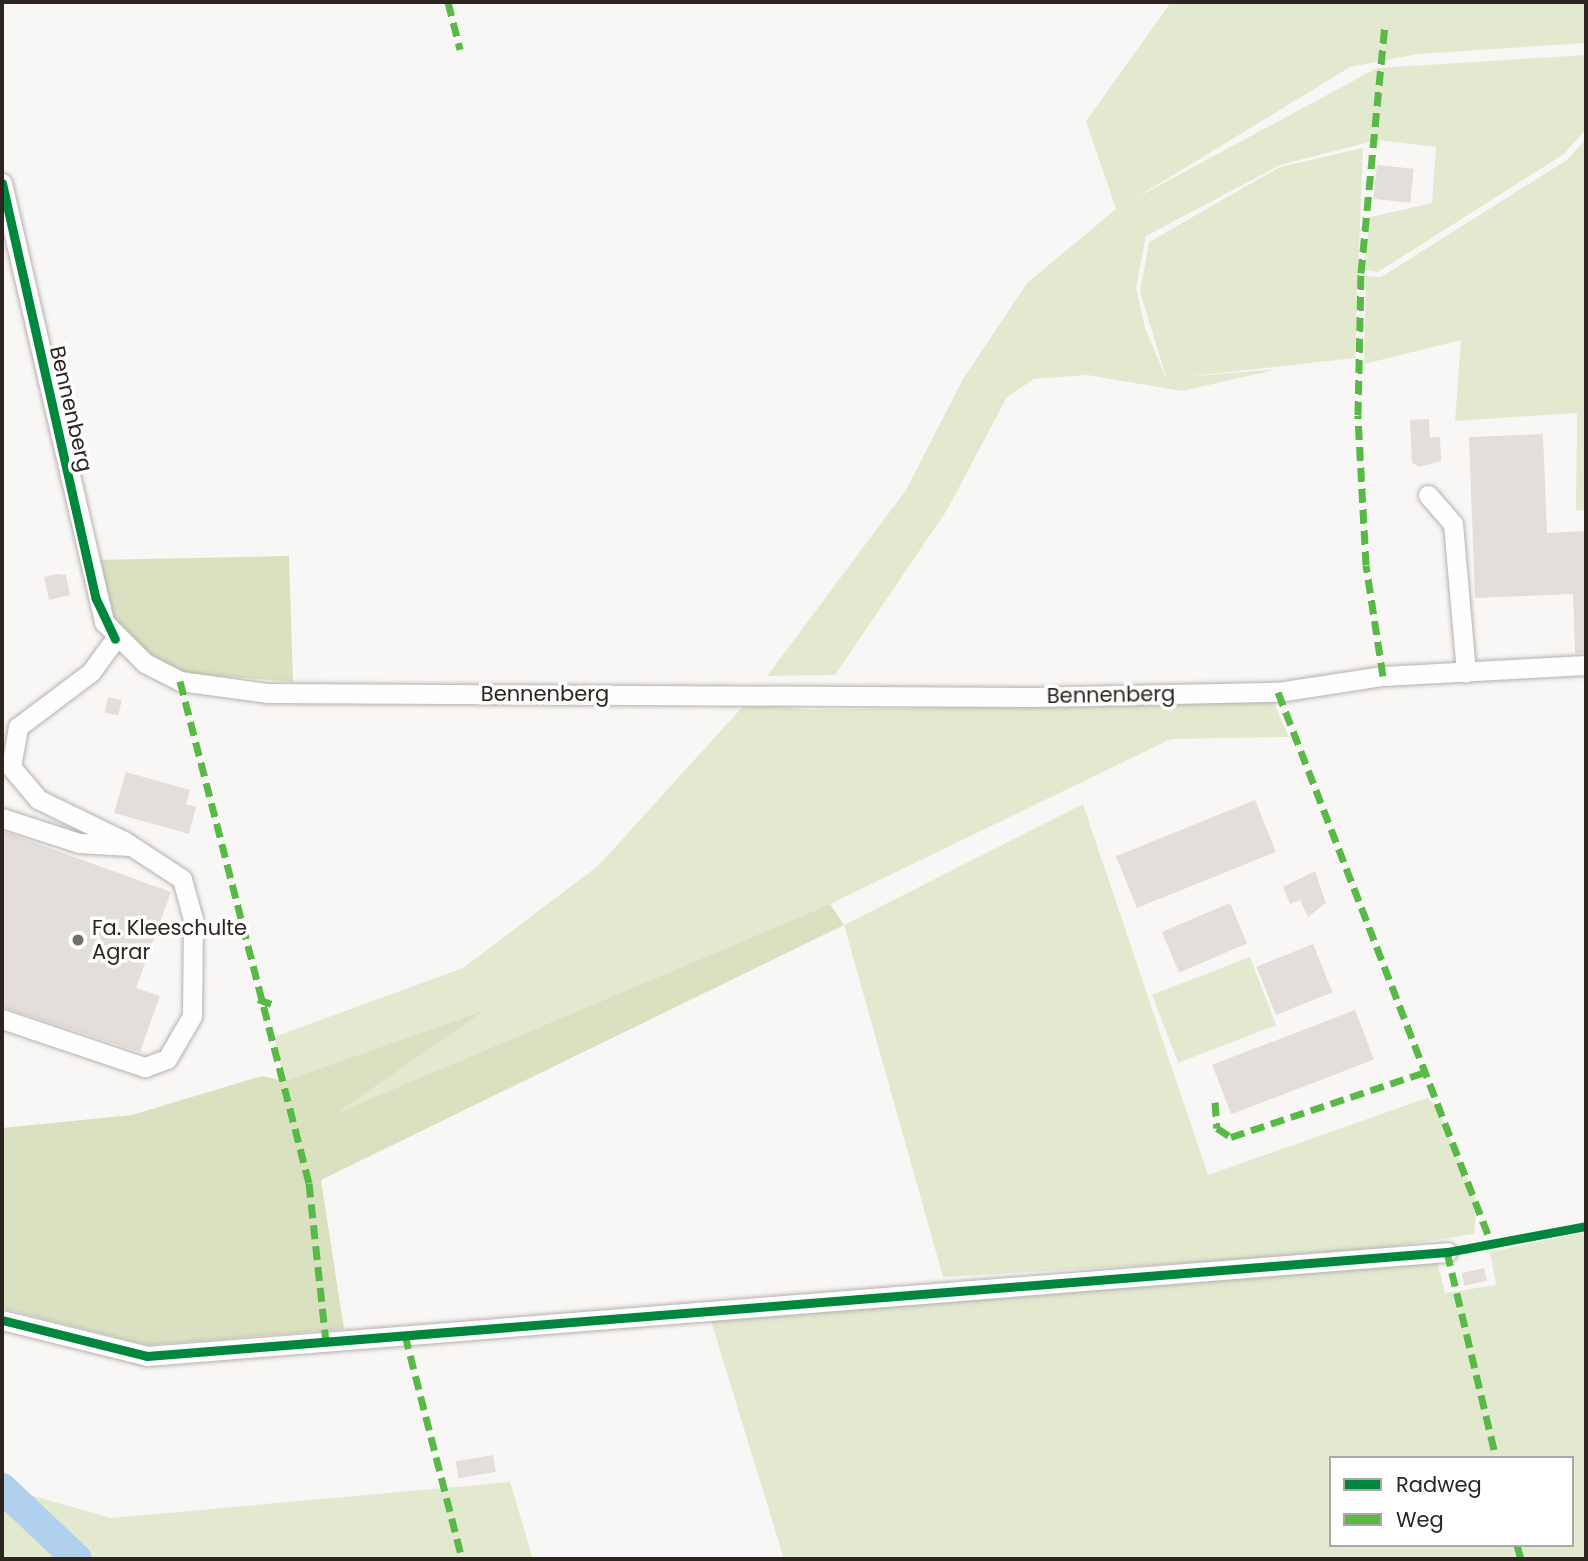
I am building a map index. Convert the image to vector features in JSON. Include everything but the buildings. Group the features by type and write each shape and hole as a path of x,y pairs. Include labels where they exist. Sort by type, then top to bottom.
{"street":[{"name":"Bennenberg","path":"2,183 96,598 116,639 180,681 268,693 1031,696 1278,692 1332,681 1586,665"},
{"path":"1428,495 1453,524 1466,671"},
{"path":"2,1018 145,1067 158,1065 176,1049 192,1016 190,896 170,867 24,789 9,754 29,715 91,671 116,639"},
{"path":"2,818 79,843 133,846"},
{"path":"2,1320 147,1356 1447,1252"}],"green space":[{"path":"1171,2 1586,2 1586,43 1418,54 1350,67 1134,199 1377,68 1586,55 1586,129 1564,154 1378,272 1364,270 1370,217 1432,203 1436,147 1377,140 1280,165 1146,236 1136,287 1145,328 1167,380 1140,292 1149,242 1280,167 1363,148 1355,358 1184,377 1278,369 1182,391 1087,375 1034,379 1007,397 947,510 835,675 767,676 906,490 963,379 1027,283 1116,209 1086,121"},
{"path":"1586,139 1586,510 1576,511 1577,413 1455,421 1461,340 1364,364 1366,276 1381,277 1567,160"},
{"path":"289,556 293,682 184,673 147,653 108,616 94,560"},
{"path":"1273,701 1289,737 1171,739 830,904 331,1116 481,1013 284,1081 274,1037 463,968 599,865 746,703 810,710"},
{"path":"1083,804 1208,1175 1427,1098 1437,1106 1477,1202 1474,1234 1344,1254 943,1277 844,925"},
{"path":"830,904 844,925 321,1180 344,1329 147,1345 2,1308 2,1128 132,1115 262,1076 284,1081 484,1011 335,1114"},
{"path":"1250,957 1276,1025 1178,1063 1152,995"},
{"path":"1586,1232 1586,1559 784,1559 711,1321 1437,1261 1445,1293 1496,1285 1490,1252"},
{"path":"510,1482 533,1559 2,1559 2,1487 111,1518"}],"waterway":[{"path":"2,1488 77,1559"}],"marked path":[{"path":"448,2 460,49"},
{"path":"1383,676 1366,565 1358,415 1361,273 1385,26"},
{"path":"180,681 309,1183 326,1342"},
{"path":"1278,692 1492,1245"},
{"path":"258,999 277,1006"},
{"path":"1215,1102 1217,1128 1231,1137 1428,1071"},
{"path":"1452,1251 1447,1252 1496,1456"},
{"path":"405,1335 462,1559"},
{"path":"1518,1547 1521,1559"}],"cycle path":[{"path":"2,183 96,599 115,639"},
{"path":"2,1320 147,1356 1447,1252 1586,1226"}],"place":[{"name":"Fa. Kleeschulte Agrar","path":"78,940"}]}
